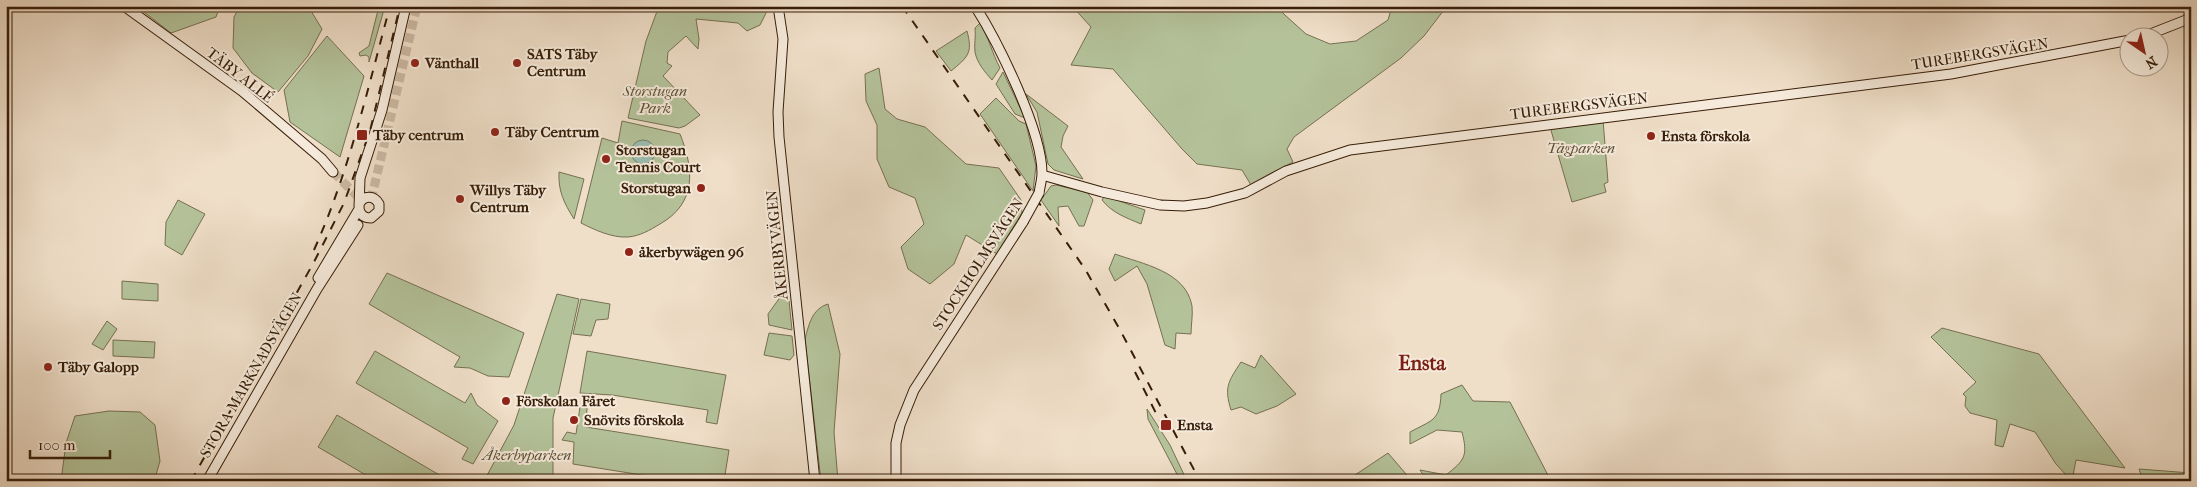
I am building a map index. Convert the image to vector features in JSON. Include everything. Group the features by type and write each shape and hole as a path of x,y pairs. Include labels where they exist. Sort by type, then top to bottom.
{"street":[{"name":"TÄBY ALLÉ","path":"124,6 242,91 322,159 334,172"},
{"path":"359,207 363,198 368,197 376,200 380,208 376,215 367,218 361,214 359,207 360,178 382,110 406,6"},
{"name":"ÅKERBYVÄGEN","path":"778,6 783,39 778,112 779,136 815,481"},
{"name":"STOCKHOLMSVÄGEN","path":"896,481 896,443 900,425 914,390 1023,222 1039,192 1042,174 1030,120 1002,57 975,6"},
{"path":"2166,28 2191,18"},
{"name":"TUREBERGSVÄGEN","path":"1042,174 1102,192 1160,205 1207,203 1245,193 1286,171 1350,150 1951,74 2120,42"},
{"path":"364,170 364,190 368,197"},
{"name":"STORA MARKNADSVÄGEN","path":"317,288 318,276 326,260 359,207"},
{"name":"STORA MARKNADSVÄGEN","path":"317,288 324,283 367,218"},
{"name":"STORA MARKNADSVÄGEN","path":"208,479 317,288 358,225"}],"green space":[{"path":"136,6 220,6 216,17 171,33"},
{"path":"240,6 308,6 322,29 308,56 278,92 252,73 233,48 234,17"},
{"path":"379,6 385,6 369,62 369,57 366,55 360,56 359,53 369,46"},
{"name":"Storstugan Park","path":"659,6 765,6 767,11 760,25 747,31 738,23 696,19 699,39 698,49 686,36 668,52 667,63 672,66 663,76 700,115 679,128 628,118 646,41"},
{"path":"1072,6 1275,6 1306,34 1330,44 1356,41 1388,20 1392,6 1447,6 1424,36 1401,58 1294,137 1287,149 1293,162 1251,185 1242,170 1197,164 1113,69 1071,65 1091,27"},
{"path":"980,23 1000,68 992,80 979,64 975,52 975,28"},
{"path":"967,31 969,38 968,54 951,71 936,51"},
{"path":"327,36 364,76 340,157 290,122 284,90"},
{"path":"879,68 885,109 897,119 925,127 966,164 999,168 1021,200 1022,213 997,254 966,235 954,264 930,284 908,269 901,247 924,224 915,198 889,187 877,159 877,125 866,101 865,74"},
{"path":"1003,72 1025,118 1015,114 996,84"},
{"path":"1026,94 1068,126 1063,136 1061,147 1083,179 1054,170 1048,164 1037,112"},
{"path":"996,98 1019,121 1026,124 1036,166 1033,191 980,114"},
{"name":"Tågparken","path":"1603,120 1608,182 1604,184 1606,192 1572,202 1550,127"},
{"name":"Storstugan Park","path":"622,121 680,134 685,147 690,172 686,196 681,206 672,216 649,230 628,237 610,235 581,223 602,138 618,143"},
{"path":"559,172 584,179 574,219 562,197"},
{"path":"1056,185 1087,192 1093,200 1084,226 1079,226 1068,206 1058,207 1059,226 1041,200 1051,186"},
{"path":"1105,196 1145,210 1141,224 1120,215 1110,208 1102,200"},
{"path":"178,200 205,214 182,255 165,245 166,222"},
{"path":"1115,254 1150,266 1172,277 1188,294 1192,306 1191,334 1176,333 1175,349 1165,345 1147,284 1137,266 1115,281 1109,269"},
{"path":"387,273 524,333 509,377 488,376 470,368 454,367 460,357 369,304"},
{"path":"122,281 158,284 158,301 122,299"},
{"path":"788,291 792,330 769,325 768,314 784,292"},
{"name":"Åkerbyparken","path":"557,294 579,299 553,418 553,481 484,481 514,425"},
{"path":"581,299 610,304 608,319 596,320 591,336 573,334"},
{"path":"828,304 840,354 834,432 838,481 821,481 805,339 815,313 818,309"},
{"path":"107,321 117,329 103,350 92,344"},
{"path":"1942,328 2039,354 2125,468 2076,460 2072,481 2066,481 2066,475 2056,464 2035,432 2010,424 2003,447 1995,445 1997,420 1970,413 1965,406 1966,397 1963,394 1976,382 1931,337"},
{"path":"769,333 792,336 794,355 790,360 764,355"},
{"path":"113,340 155,342 154,358 113,356"},
{"path":"375,351 465,403 471,393 477,405 498,421 473,464 462,459 468,448 356,383"},
{"path":"587,351 726,375 717,424 706,422 708,410 612,395 580,393"},
{"path":"1261,355 1296,394 1277,406 1256,414 1241,407 1231,410 1228,385 1233,375 1241,362 1255,368"},
{"path":"1462,385 1473,401 1510,402 1551,481 1427,481 1420,470 1446,475 1461,461 1465,452 1462,432 1437,430 1410,444 1410,432 1429,422 1437,415 1441,394"},
{"path":"580,407 587,408 586,427 729,450 724,481 679,481 573,464 574,442 562,440 567,432 576,434"},
{"path":"1147,409 1170,445 1187,481 1181,481 1179,478 1148,419"},
{"path":"109,411 140,412 155,425 160,461 156,475 163,481 61,481 66,443 75,416"},
{"path":"337,415 450,481 376,481 318,447"},
{"path":"1388,453 1412,481 1346,481"},
{"path":"2139,469 2191,473 2191,481 2143,481"}],"water":[{"path":"643,140 652,143 655,152 652,161 643,164 634,161 631,152 634,143"}],"tunnel":[{"path":"371,200 417,6"},
{"path":"333,172 363,202"}],"railway":[{"path":"314,250 348,160 390,6"},
{"path":"191,481 314,262 344,203 370,131 400,6"},
{"path":"902,6 1085,269 1119,328 1200,481"},
{"path":"1135,372 1160,421"}],"place":[{"name":"Vänthall","path":"415,63"},
{"name":"SATS Täby Centrum","path":"517,63"},
{"name":"Täby Centrum","path":"495,132"},
{"name":"Täby centrum","path":"362,135"},
{"name":"Ensta förskola","path":"1651,136"},
{"name":"Storstugan Tennis Court","path":"606,159"},
{"name":"Storstugan","path":"701,188"},
{"name":"Willys Täby Centrum","path":"460,199"},
{"name":"åkerbywägen 96","path":"629,252"},
{"name":"Täby Galopp","path":"48,367"},
{"name":"Förskolan Fåret","path":"506,401"},
{"name":"Snövits förskola","path":"574,420"},
{"name":"Ensta","path":"1166,425"}],"district":[{"name":"Ensta","path":"1422,363"}]}
